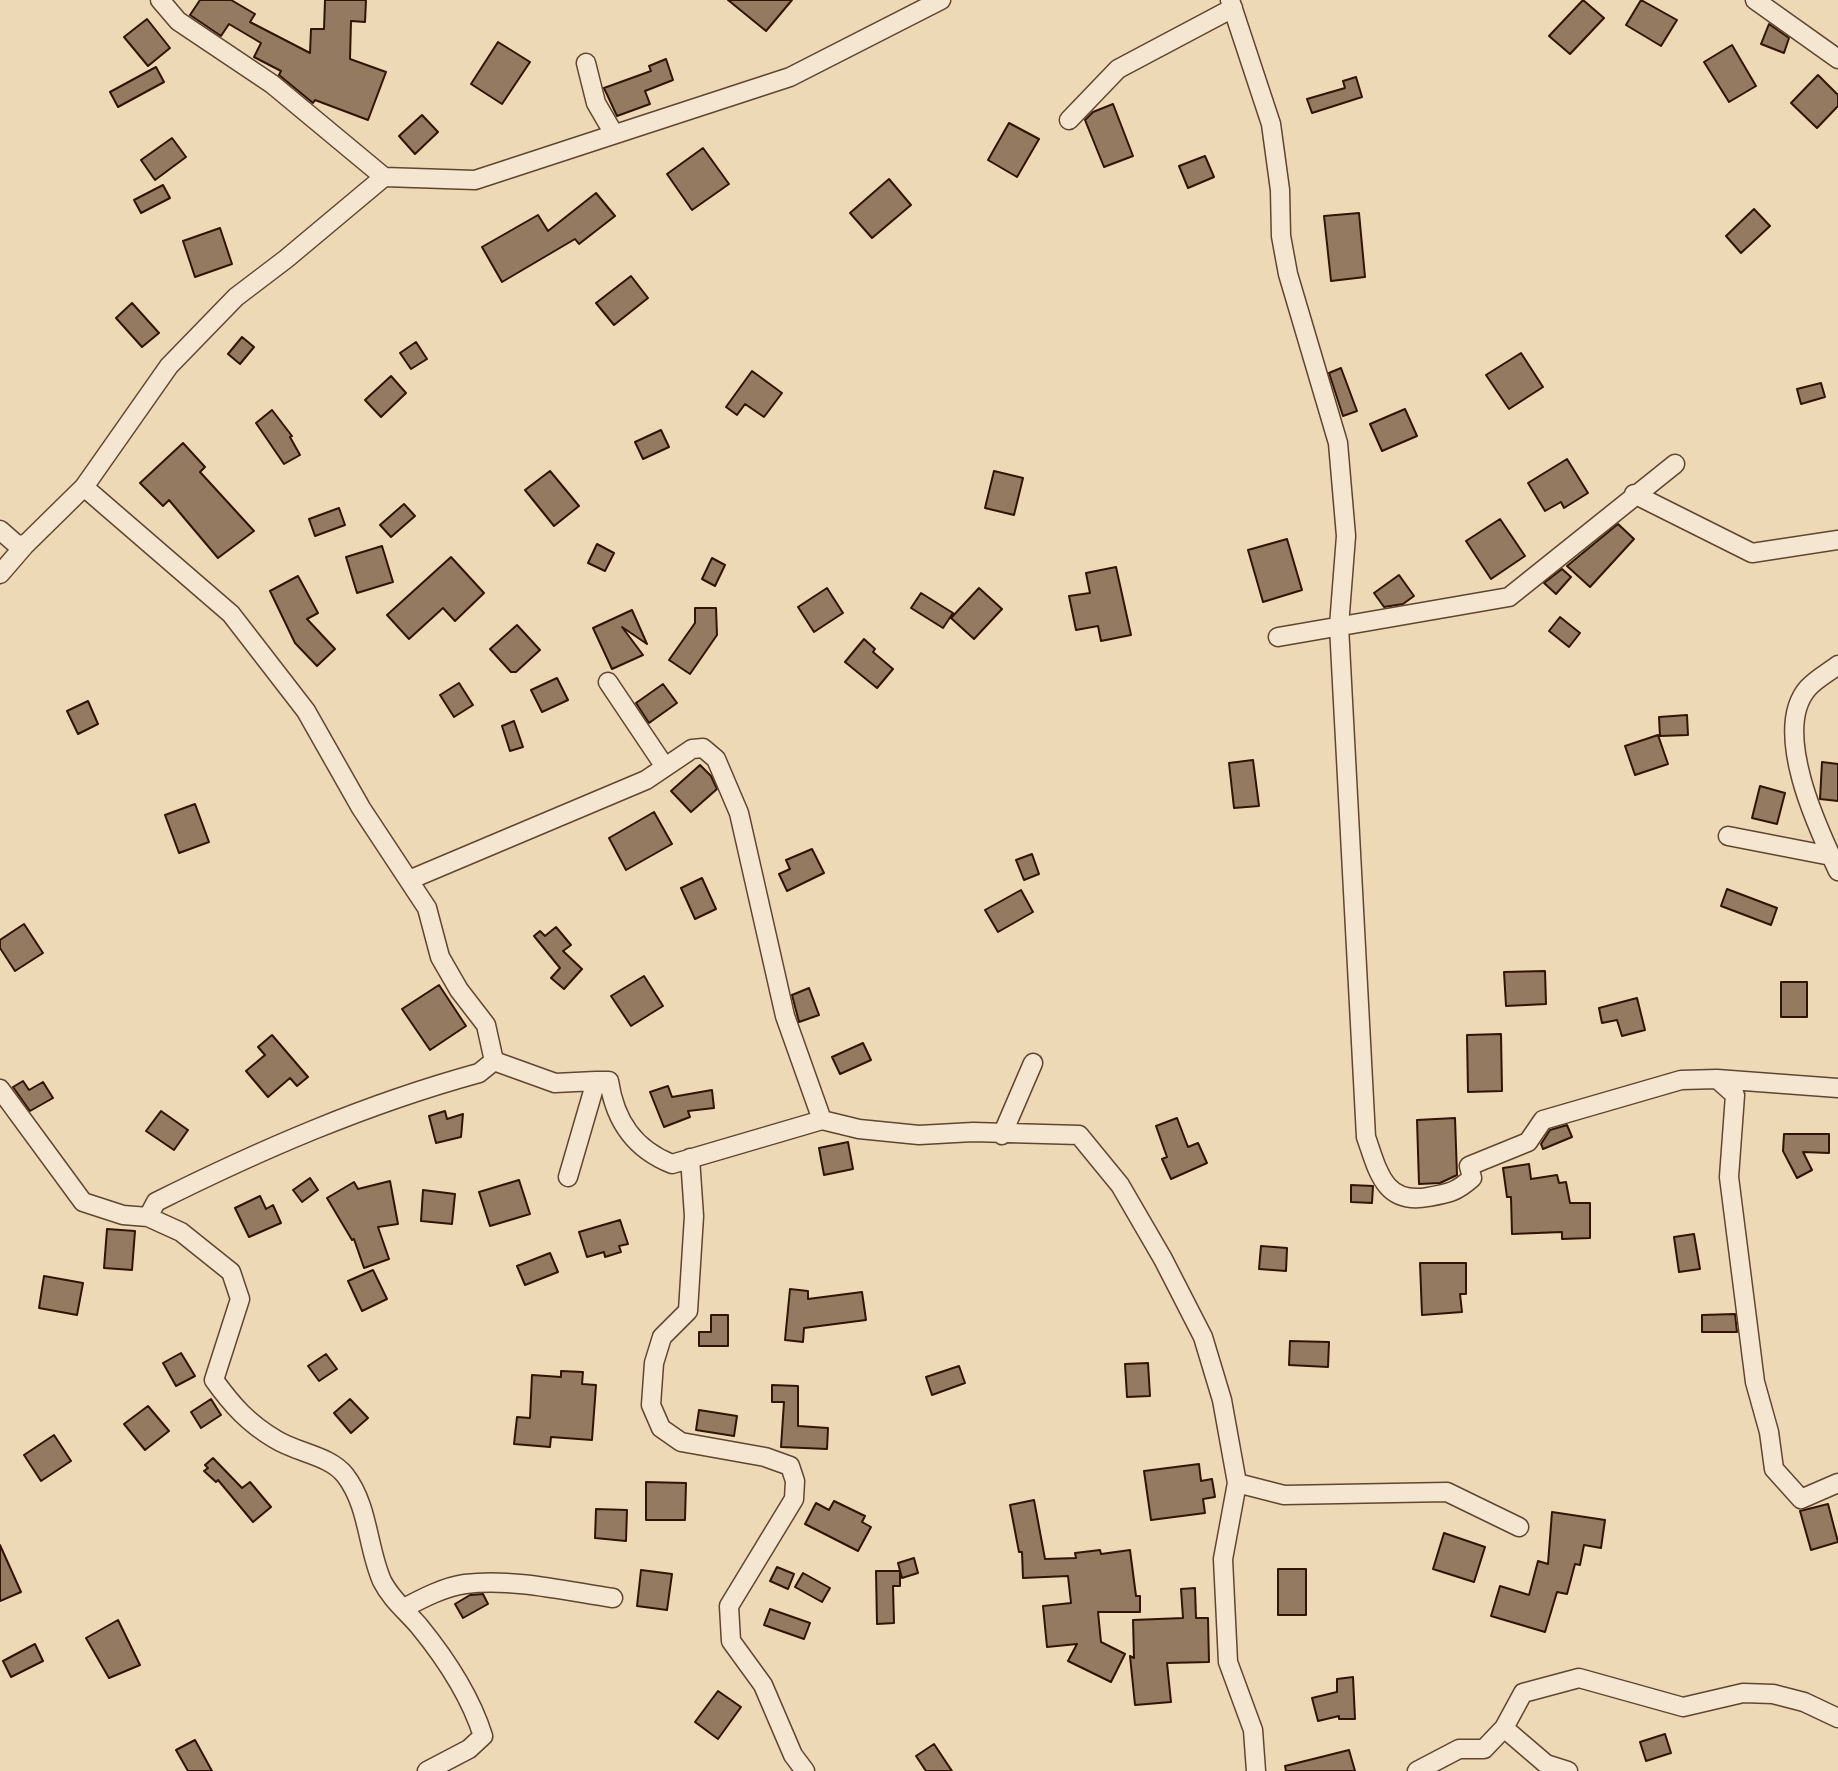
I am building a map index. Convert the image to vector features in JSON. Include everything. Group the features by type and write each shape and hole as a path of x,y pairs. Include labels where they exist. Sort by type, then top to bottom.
{"street":[{"path":"160,0 178,21 272,84 384,177 475,180 790,78 941,0"},
{"path":"1755,0 1838,59"},
{"path":"1069,120 1118,69 1232,4 1271,124 1280,190 1281,236 1288,274 1338,443 1346,536 1339,626 1366,1137 1382,1180 1399,1197 1419,1198 1456,1192 1472,1178 1469,1166 1528,1142 1542,1120 1681,1080 1717,1079 1838,1088"},
{"path":"586,63 596,103 614,135"},
{"path":"0,574 83,487 169,366 236,297 286,260 384,177"},
{"path":"1278,636 1509,597 1634,494 1675,464"},
{"path":"83,487 231,614 306,711 361,808 427,908 440,957 459,990 486,1025 494,1061"},
{"path":"1634,494 1752,553 1838,540"},
{"path":"0,530 16,544 25,545"},
{"path":"1834,864 1814,821 1797,761 1795,716 1807,688 1838,665"},
{"path":"608,682 664,767"},
{"path":"409,880 646,780 692,749 703,748 716,759 747,841 754,884 776,966 785,1016 822,1119"},
{"path":"1728,836 1834,864"},
{"path":"494,1061 555,1083 609,1081 613,1107 639,1145 672,1164 822,1119 859,1129 919,1135 973,1132 1002,1135 1079,1135 1120,1185 1203,1337 1231,1434 1237,1483 1223,1559 1228,1662 1253,1730 1256,1771"},
{"path":"148,1217 156,1202 260,1151 365,1109 479,1073 494,1061"},
{"path":"1002,1135 1033,1063"},
{"path":"1717,1079 1735,1095 1729,1177 1755,1382 1769,1432 1774,1469 1801,1499 1838,1483"},
{"path":"568,1177 597,1081"},
{"path":"0,1088 83,1202 123,1215 148,1217 181,1232 231,1272 240,1299 214,1380 240,1415 275,1440 306,1455 328,1460 345,1475 359,1502 381,1578 392,1598 404,1608 440,1652 474,1707 483,1736 469,1749 427,1771"},
{"path":"690,1158 694,1216 688,1311 662,1337 654,1363 651,1405 661,1428 681,1442 765,1457 790,1466 795,1481 794,1499 729,1606 731,1642 763,1685 793,1755 805,1771"},
{"path":"1237,1483 1284,1495 1447,1492 1520,1527"},
{"path":"404,1608 428,1595 464,1584 497,1584 613,1598"},
{"path":"1417,1771 1459,1749 1484,1749 1504,1728 1523,1693 1579,1678 1683,1707 1743,1693 1773,1694 1804,1702 1838,1718"},
{"path":"1504,1728 1546,1764 1567,1771"}],"building":[{"path":"200,0 231,0 255,14 250,22 310,53 311,29 324,29 325,0 366,0 365,22 351,21 350,59 386,72 368,120 315,100 313,103 279,75 281,71 254,57 261,43 229,24 221,36 190,15"},
{"path":"728,0 792,0 766,31"},
{"path":"1583,0 1604,18 1570,54 1549,36"},
{"path":"1641,0 1677,20 1661,46 1626,25"},
{"path":"147,19 170,48 148,66 124,37"},
{"path":"1769,24 1789,38 1784,53 1761,44"},
{"path":"498,42 530,62 502,104 471,84"},
{"path":"1732,45 1756,86 1729,102 1704,62"},
{"path":"666,59 673,80 645,91 650,104 617,116 604,88 651,71 649,66"},
{"path":"156,67 164,82 118,107 110,92"},
{"path":"1818,75 1838,95 1838,106 1817,128 1791,103"},
{"path":"1356,77 1362,97 1312,113 1307,99 1345,88 1343,81"},
{"path":"1113,104 1133,156 1104,167 1085,120 1093,112"},
{"path":"422,115 438,132 415,154 399,136"},
{"path":"1009,123 1039,139 1017,177 988,160"},
{"path":"172,138 186,157 155,180 141,160"},
{"path":"703,148 729,184 692,210 667,174"},
{"path":"1205,156 1214,177 1188,188 1179,166"},
{"path":"889,179 911,205 872,238 850,213"},
{"path":"163,185 170,198 141,213 134,200"},
{"path":"596,193 615,216 579,244 575,239 502,282 482,247 538,215 548,231"},
{"path":"1754,209 1770,226 1741,253 1726,236"},
{"path":"1359,213 1365,277 1331,281 1324,216"},
{"path":"220,228 232,264 195,277 183,241"},
{"path":"631,276 648,298 614,325 596,303"},
{"path":"132,303 159,333 142,347 116,318"},
{"path":"242,337 254,347 240,364 228,354"},
{"path":"416,342 427,359 411,369 400,353"},
{"path":"1521,353 1543,387 1509,409 1486,375"},
{"path":"1341,368 1357,411 1343,416 1329,373"},
{"path":"752,371 782,393 764,417 745,404 737,415 726,407"},
{"path":"391,376 406,393 381,417 365,400"},
{"path":"1821,383 1825,397 1801,404 1797,389"},
{"path":"1405,409 1417,436 1382,451 1370,424"},
{"path":"272,410 292,436 290,437 300,455 284,464 256,423"},
{"path":"661,430 669,447 643,459 635,442"},
{"path":"183,443 205,467 200,472 254,531 218,558 169,500 163,506 140,483"},
{"path":"1567,459 1588,493 1564,508 1561,502 1545,511 1528,483"},
{"path":"550,471 579,506 554,526 525,490"},
{"path":"994,471 1023,478 1014,515 985,508"},
{"path":"404,504 415,516 391,537 380,525"},
{"path":"339,508 345,525 315,536 309,519"},
{"path":"1500,519 1525,556 1491,579 1466,541"},
{"path":"1618,524 1634,539 1590,587 1567,566"},
{"path":"1287,539 1302,590 1263,602 1248,550"},
{"path":"597,544 614,553 605,571 588,563"},
{"path":"382,546 393,582 357,593 346,557"},
{"path":"451,557 484,593 455,621 443,608 409,639 387,615"},
{"path":"712,558 725,565 715,586 702,579"},
{"path":"1116,567 1131,635 1101,641 1098,626 1076,630 1069,596 1090,593 1086,573"},
{"path":"1562,569 1571,577 1556,594 1544,583"},
{"path":"1399,575 1414,596 1403,604 1384,607 1374,593"},
{"path":"298,576 318,613 307,619 335,649 317,666 295,643 270,591"},
{"path":"827,588 843,613 814,632 798,607"},
{"path":"979,588 1002,609 974,639 951,618"},
{"path":"921,593 953,613 943,628 911,608"},
{"path":"695,608 716,608 717,635 690,674 669,660 695,623"},
{"path":"632,610 647,644 622,627 643,655 612,669 593,628"},
{"path":"1560,617 1580,633 1569,647 1549,631"},
{"path":"517,625 540,650 516,672 511,672 490,649"},
{"path":"864,639 875,649 873,652 893,669 877,688 845,662"},
{"path":"557,678 568,700 542,712 531,690"},
{"path":"459,683 473,705 454,717 440,695"},
{"path":"663,684 677,703 649,723 636,703"},
{"path":"88,701 98,724 78,734 67,711"},
{"path":"1687,715 1688,735 1660,736 1659,717"},
{"path":"514,721 523,747 510,751 502,726"},
{"path":"1658,735 1668,764 1635,775 1625,746"},
{"path":"1253,760 1259,806 1234,808 1229,763"},
{"path":"1822,762 1838,764 1838,801 1820,799"},
{"path":"700,765 711,776 717,789 691,812 671,791"},
{"path":"1760,786 1785,793 1777,824 1752,818"},
{"path":"195,804 209,842 179,853 165,815"},
{"path":"654,812 672,844 626,870 609,838"},
{"path":"812,849 824,873 787,891 779,874 790,869 786,860"},
{"path":"1032,854 1039,874 1024,880 1016,860"},
{"path":"702,878 716,909 695,919 681,888"},
{"path":"1727,889 1777,908 1771,925 1721,906"},
{"path":"1021,890 1033,912 998,932 985,910"},
{"path":"24,924 43,953 15,971 0,948 0,940"},
{"path":"556,927 571,945 563,951 582,969 564,989 551,978 560,968 534,936 540,931 545,936"},
{"path":"1545,971 1546,1004 1506,1006 1504,972"},
{"path":"644,976 663,1006 631,1026 611,996"},
{"path":"1781,982 1807,982 1807,1017 1781,1017"},
{"path":"439,985 466,1026 430,1050 402,1009"},
{"path":"809,988 819,1015 799,1022 792,995"},
{"path":"1637,998 1645,1030 1622,1036 1617,1020 1602,1023 1599,1008"},
{"path":"1501,1034 1502,1091 1468,1092 1467,1035"},
{"path":"272,1035 308,1077 297,1086 290,1078 268,1097 246,1071 265,1055 258,1047"},
{"path":"863,1043 871,1060 840,1074 832,1057"},
{"path":"23,1081 29,1090 43,1082 53,1098 30,1111 13,1087"},
{"path":"668,1086 672,1097 712,1090 714,1108 688,1111 690,1117 664,1127 650,1092"},
{"path":"161,1111 188,1130 174,1150 146,1131"},
{"path":"445,1111 447,1119 463,1114 461,1137 436,1143 429,1116"},
{"path":"1177,1118 1188,1147 1198,1143 1207,1163 1171,1179 1162,1159 1167,1157 1156,1126"},
{"path":"1455,1118 1457,1175 1440,1183 1419,1184 1417,1120"},
{"path":"1567,1125 1572,1137 1543,1149 1541,1144 1550,1130"},
{"path":"1784,1134 1829,1134 1829,1153 1803,1152 1812,1170 1797,1178 1783,1151"},
{"path":"848,1142 853,1169 824,1175 819,1148"},
{"path":"1529,1164 1531,1179 1557,1175 1559,1183 1566,1182 1570,1203 1590,1203 1590,1238 1562,1239 1562,1232 1512,1234 1511,1197 1507,1197 1503,1168"},
{"path":"310,1178 318,1190 302,1202 293,1190"},
{"path":"519,1180 530,1214 490,1226 479,1192"},
{"path":"390,1181 398,1224 378,1227 389,1259 364,1268 354,1239 352,1240 327,1198 354,1182 358,1189"},
{"path":"1351,1185 1373,1186 1372,1203 1351,1202"},
{"path":"423,1190 455,1194 452,1224 421,1221"},
{"path":"260,1196 266,1209 273,1205 281,1223 249,1237 235,1208"},
{"path":"620,1220 628,1244 619,1246 621,1252 605,1257 604,1252 587,1257 579,1232"},
{"path":"107,1229 135,1231 132,1270 104,1268"},
{"path":"1694,1234 1700,1269 1679,1272 1674,1237"},
{"path":"1261,1246 1287,1248 1286,1271 1259,1269"},
{"path":"550,1253 558,1272 525,1285 517,1266"},
{"path":"1420,1263 1466,1263 1466,1294 1460,1294 1462,1312 1422,1315"},
{"path":"373,1270 387,1299 362,1311 348,1281"},
{"path":"44,1276 83,1283 77,1315 39,1308"},
{"path":"790,1289 808,1291 808,1299 862,1292 866,1320 804,1328 803,1342 785,1340"},
{"path":"1735,1314 1737,1332 1702,1332 1702,1315"},
{"path":"711,1315 728,1315 728,1346 699,1346 699,1332 711,1332"},
{"path":"1290,1341 1329,1342 1328,1367 1289,1365"},
{"path":"181,1353 195,1376 176,1386 163,1363"},
{"path":"326,1354 337,1369 319,1381 308,1366"},
{"path":"1148,1363 1150,1396 1127,1397 1125,1364"},
{"path":"959,1366 965,1383 932,1395 926,1377"},
{"path":"561,1371 583,1372 582,1384 596,1385 592,1440 551,1437 550,1447 514,1444 517,1417 530,1418 532,1375 561,1377"},
{"path":"772,1385 798,1386 798,1426 828,1428 827,1449 781,1447 784,1402 772,1402"},
{"path":"211,1399 221,1415 201,1428 191,1412"},
{"path":"350,1399 368,1418 351,1433 334,1413"},
{"path":"148,1406 169,1431 145,1450 124,1424"},
{"path":"699,1410 737,1416 734,1436 696,1430"},
{"path":"54,1435 71,1461 41,1481 24,1455"},
{"path":"213,1458 242,1488 250,1482 271,1507 253,1522 218,1480 216,1482 204,1471 208,1468 205,1465"},
{"path":"1199,1464 1201,1481 1212,1479 1215,1497 1203,1499 1205,1513 1151,1520 1144,1471"},
{"path":"646,1482 686,1483 685,1520 646,1520"},
{"path":"1034,1500 1045,1559 1076,1558 1075,1553 1100,1550 1101,1554 1130,1550 1136,1596 1140,1596 1140,1612 1098,1612 1101,1642 1125,1654 1111,1682 1068,1661 1077,1644 1047,1647 1043,1606 1071,1603 1068,1576 1023,1578 1022,1552 1019,1552 1010,1505"},
{"path":"834,1501 865,1516 862,1522 871,1527 858,1551 805,1524 816,1503 829,1510"},
{"path":"1828,1504 1838,1542 1811,1550 1800,1511"},
{"path":"596,1509 627,1510 626,1541 595,1538"},
{"path":"1552,1512 1605,1520 1601,1548 1584,1545 1580,1565 1575,1564 1567,1594 1557,1592 1545,1632 1491,1616 1500,1586 1529,1595 1538,1561 1548,1564"},
{"path":"1444,1533 1485,1547 1474,1582 1433,1569"},
{"path":"0,1545 21,1592 0,1601"},
{"path":"914,1558 918,1573 902,1578 898,1563"},
{"path":"777,1567 794,1574 788,1589 770,1581"},
{"path":"1278,1569 1306,1569 1306,1615 1278,1615"},
{"path":"641,1570 672,1574 667,1610 637,1606"},
{"path":"876,1571 900,1571 900,1586 893,1586 894,1623 877,1624"},
{"path":"803,1573 830,1588 822,1602 795,1587"},
{"path":"1195,1588 1196,1618 1208,1618 1209,1662 1167,1663 1171,1702 1135,1705 1130,1656 1134,1658 1133,1620 1183,1618 1181,1589"},
{"path":"483,1594 488,1604 463,1618 455,1604 470,1595"},
{"path":"770,1609 810,1623 804,1639 764,1625"},
{"path":"118,1620 140,1665 109,1678 86,1638"},
{"path":"35,1644 43,1661 11,1677 3,1661"},
{"path":"1353,1677 1355,1719 1339,1719 1339,1716 1318,1721 1312,1698 1337,1692 1337,1679"},
{"path":"718,1691 741,1707 718,1739 695,1722"},
{"path":"1665,1734 1671,1753 1646,1761 1640,1742"},
{"path":"195,1740 212,1771 188,1771 176,1750"},
{"path":"934,1744 952,1771 926,1771 916,1756"},
{"path":"1349,1750 1355,1771 1286,1771 1285,1766"}]}
